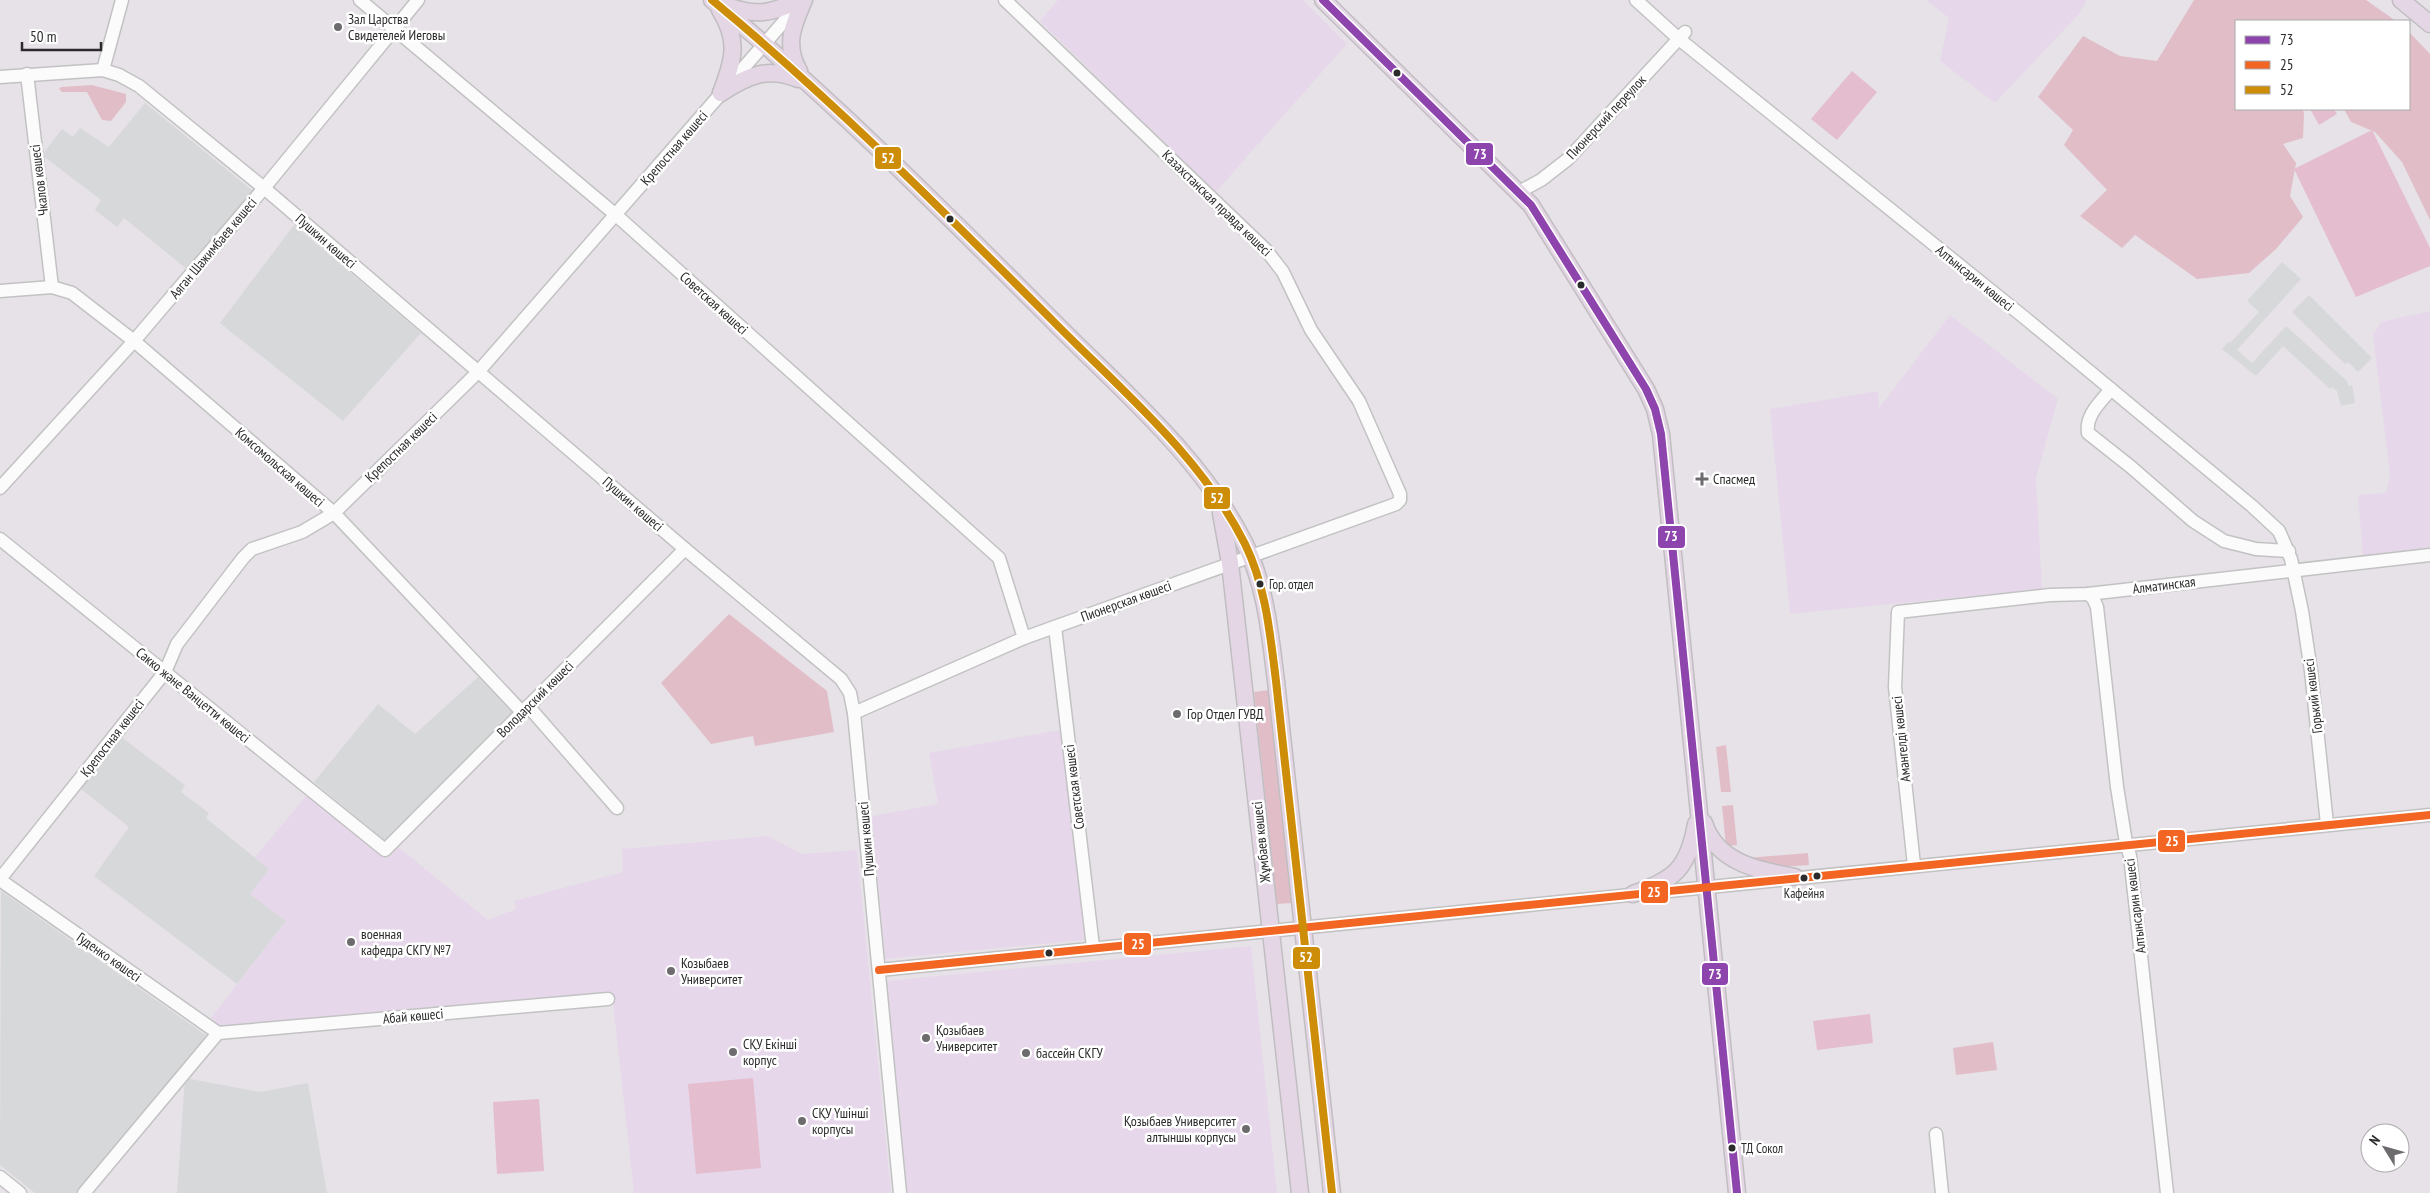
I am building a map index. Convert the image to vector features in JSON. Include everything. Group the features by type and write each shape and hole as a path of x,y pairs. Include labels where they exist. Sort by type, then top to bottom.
{"main road":[{"path":"713,1 743,12 761,14 799,0"},
{"path":"803,0 793,26 789,45 792,58 805,82"},
{"path":"1323,0 1519,192 1540,218 1646,389 1658,419 1737,1193"},
{"path":"2401,0 2430,24"},
{"path":"713,1 725,19 734,42 732,61 721,93"},
{"name":"Жұмбаев көшесі","path":"713,1 764,43 971,239 1160,427 1214,492 1250,557 1265,599 1276,681 1332,1193"},
{"path":"721,93 744,79 765,72 786,74 805,82"},
{"name":"Жұмбаев көшесі","path":"1214,492 1223,520 1230,564 1300,1193"},
{"path":"1698,799 1706,829 1712,840 1725,854 1753,868 1795,877"},
{"path":"1633,894 1666,882 1679,869 1693,838 1698,799"}],"street":[{"path":"103,70 122,0"},
{"name":"Советская көшесі","path":"360,0 616,215 999,558 1024,638"},
{"name":"Аяган Шажимбаев көшесі","path":"0,488 134,341 264,188 418,0"},
{"name":"Крепостная көшесі","path":"0,880 164,672 178,644 248,553 265,543 302,532 334,513 478,372 803,0"},
{"name":"Казахстанская правда көшесі","path":"1005,0 1266,250 1279,266 1311,330 1359,401 1400,494 1400,500"},
{"name":"Алтынсарин көшесі","path":"1636,0 1682,35 2264,516 2279,531 2289,551 2294,570"},
{"name":"Пионерский переулок","path":"1519,192 1541,180 1568,159 1682,35"},
{"name":"Пушкин көшесі","path":"0,77 103,70 120,75 139,86 264,188 685,549 836,674 850,693 854,713 900,1193"},
{"name":"Чкалов көшесі","path":"27,74 52,286"},
{"name":"Комсомольская көшесі","path":"0,291 52,286 72,293 134,341 334,513 525,709 618,808"},
{"path":"2111,389 2090,415 2087,426 2088,433 2131,466 2193,521 2224,541 2256,549 2289,551"},
{"name":"Пионерская көшесі","path":"854,713 1024,638 1396,504 1400,500"},
{"name":"Сакко және Ванцетти көшесі","path":"0,539 385,850"},
{"name":"Володарский көшесі","path":"385,850 685,549"},
{"name":"Алматинская","path":"1898,612 2050,595 2088,594 2430,555"},
{"name":"Горький көшесі","path":"2294,570 2311,671 2327,824"},
{"name":"Алтынсарин көшесі","path":"2088,594 2093,598 2097,607 2126,843 2130,856 2167,1193"},
{"name":"Амангелді көшесі","path":"1898,612 1895,687 1914,865"},
{"name":"Советская көшесі","path":"1055,627 1093,948"},
{"path":"878,970 2126,843 2430,814"},
{"name":"Гуденко көшесі","path":"0,880 218,1033"},
{"name":"Абай көшесі","path":"218,1033 608,999"},
{"path":"84,1193 218,1033"},
{"path":"1936,1134 1942,1193"},
{"path":"0,1176 20,1193"}],"shaded area":[{"path":"1058,0 1303,0 1347,44 1214,194 1040,21"},
{"path":"1926,0 2087,0 2079,14 1995,103 1940,61 1949,18"},
{"path":"2194,0 2366,0 2395,20 2235,20 2235,110 2302,110 2304,113 2303,138 2283,144 2296,163 2290,196 2303,217 2276,249 2249,273 2197,279 2135,235 2122,248 2080,216 2107,190 2064,145 2073,130 2038,97 2083,36 2120,56 2157,61"},
{"path":"2410,33 2430,54 2430,220 2402,162 2375,132 2351,122 2345,110 2410,110"},
{"path":"1852,71 1877,92 1837,140 1811,119"},
{"path":"92,85 126,94 126,102 111,121 102,120 87,92 62,92 59,89 61,87"},
{"path":"145,103 254,192 188,270 124,218 117,227 95,210 101,200 42,155 62,129 73,137 80,128 109,147"},
{"path":"2311,110 2335,110 2337,114 2319,125"},
{"path":"2372,130 2430,248 2430,266 2356,297 2294,169"},
{"path":"294,225 421,333 343,421 220,323"},
{"path":"2282,262 2301,279 2237,350 2252,363 2286,326 2347,381 2348,386 2352,385 2355,403 2341,406 2337,391 2332,387 2330,389 2283,346 2256,376 2222,349 2259,312 2247,301"},
{"path":"2309,295 2372,358 2358,372 2348,362 2345,364 2292,312"},
{"path":"2430,311 2430,548 2363,557 2358,495 2386,493 2390,475 2373,335 2381,322"},
{"path":"1950,315 2058,399 2036,478 2042,589 1790,614 1770,409 1878,391 1879,408"},
{"path":"729,614 827,691 834,732 755,746 753,736 711,744 661,683"},
{"path":"478,677 513,713 385,841 314,782 378,704 415,734"},
{"path":"1269,690 1292,903 1277,904 1254,692"},
{"path":"1060,730 1085,940 885,959 872,816 938,804 929,753"},
{"path":"121,737 185,785 181,792 209,813 206,818 269,869 286,921 237,984 94,876 129,827 81,789"},
{"path":"1726,745 1731,792 1721,792 1716,747"},
{"path":"307,795 385,858 397,846 488,920 516,909 514,901 623,872 622,849 768,836 802,854 857,850 891,1193 634,1193 612,994 221,1027 211,1018 286,921 250,894 269,869 255,857"},
{"path":"1733,805 1737,845 1726,846 1722,806"},
{"path":"1808,853 1809,865 1761,868 1747,858"},
{"path":"1,891 207,1036 76,1193 35,1193 0,1165"},
{"path":"1251,946 1277,1193 907,1193 886,981"},
{"path":"1870,1014 1873,1043 1817,1050 1813,1021"},
{"path":"1993,1042 1997,1070 1956,1075 1953,1048"},
{"path":"185,1078 260,1092 308,1083 327,1193 177,1193"},
{"path":"753,1078 761,1168 696,1174 688,1084"},
{"path":"539,1099 544,1171 497,1174 493,1102"}],"transit line":[{"name":"52","path":"712,0 800,76 886,156 1158,425 1206,482 1227,512 1245,544 1258,577 1272,646 1332,1193"},
{"name":"73","path":"1323,0 1531,205 1646,389 1655,409 1661,434 1737,1193"},
{"name":"25","path":"879,970 2430,815"}],"place":[{"name":"Зал Царства Свидетелей Иеговы","path":"338,27"},
{"name":"Спасмед","path":"1702,479"},
{"name":"Гор. отдел","path":"1260,584"},
{"name":"Гор Отдел ГУВД","path":"1177,714"},
{"name":"Кафейня","path":"1804,878"},
{"name":"военная кафедра СКГУ №7","path":"351,942"},
{"name":"Козыбаев Университет","path":"671,971"},
{"name":"Қозыбаев Университет","path":"926,1038"},
{"name":"СҚУ Екінші корпус","path":"733,1052"},
{"name":"бассейн СКГУ","path":"1026,1053"},
{"name":"СҚУ Үшінші корпусы","path":"802,1121"},
{"name":"Қозыбаев Университет алтыншы корпусы","path":"1246,1129"},
{"name":"ТД Сокол","path":"1732,1148"}]}
